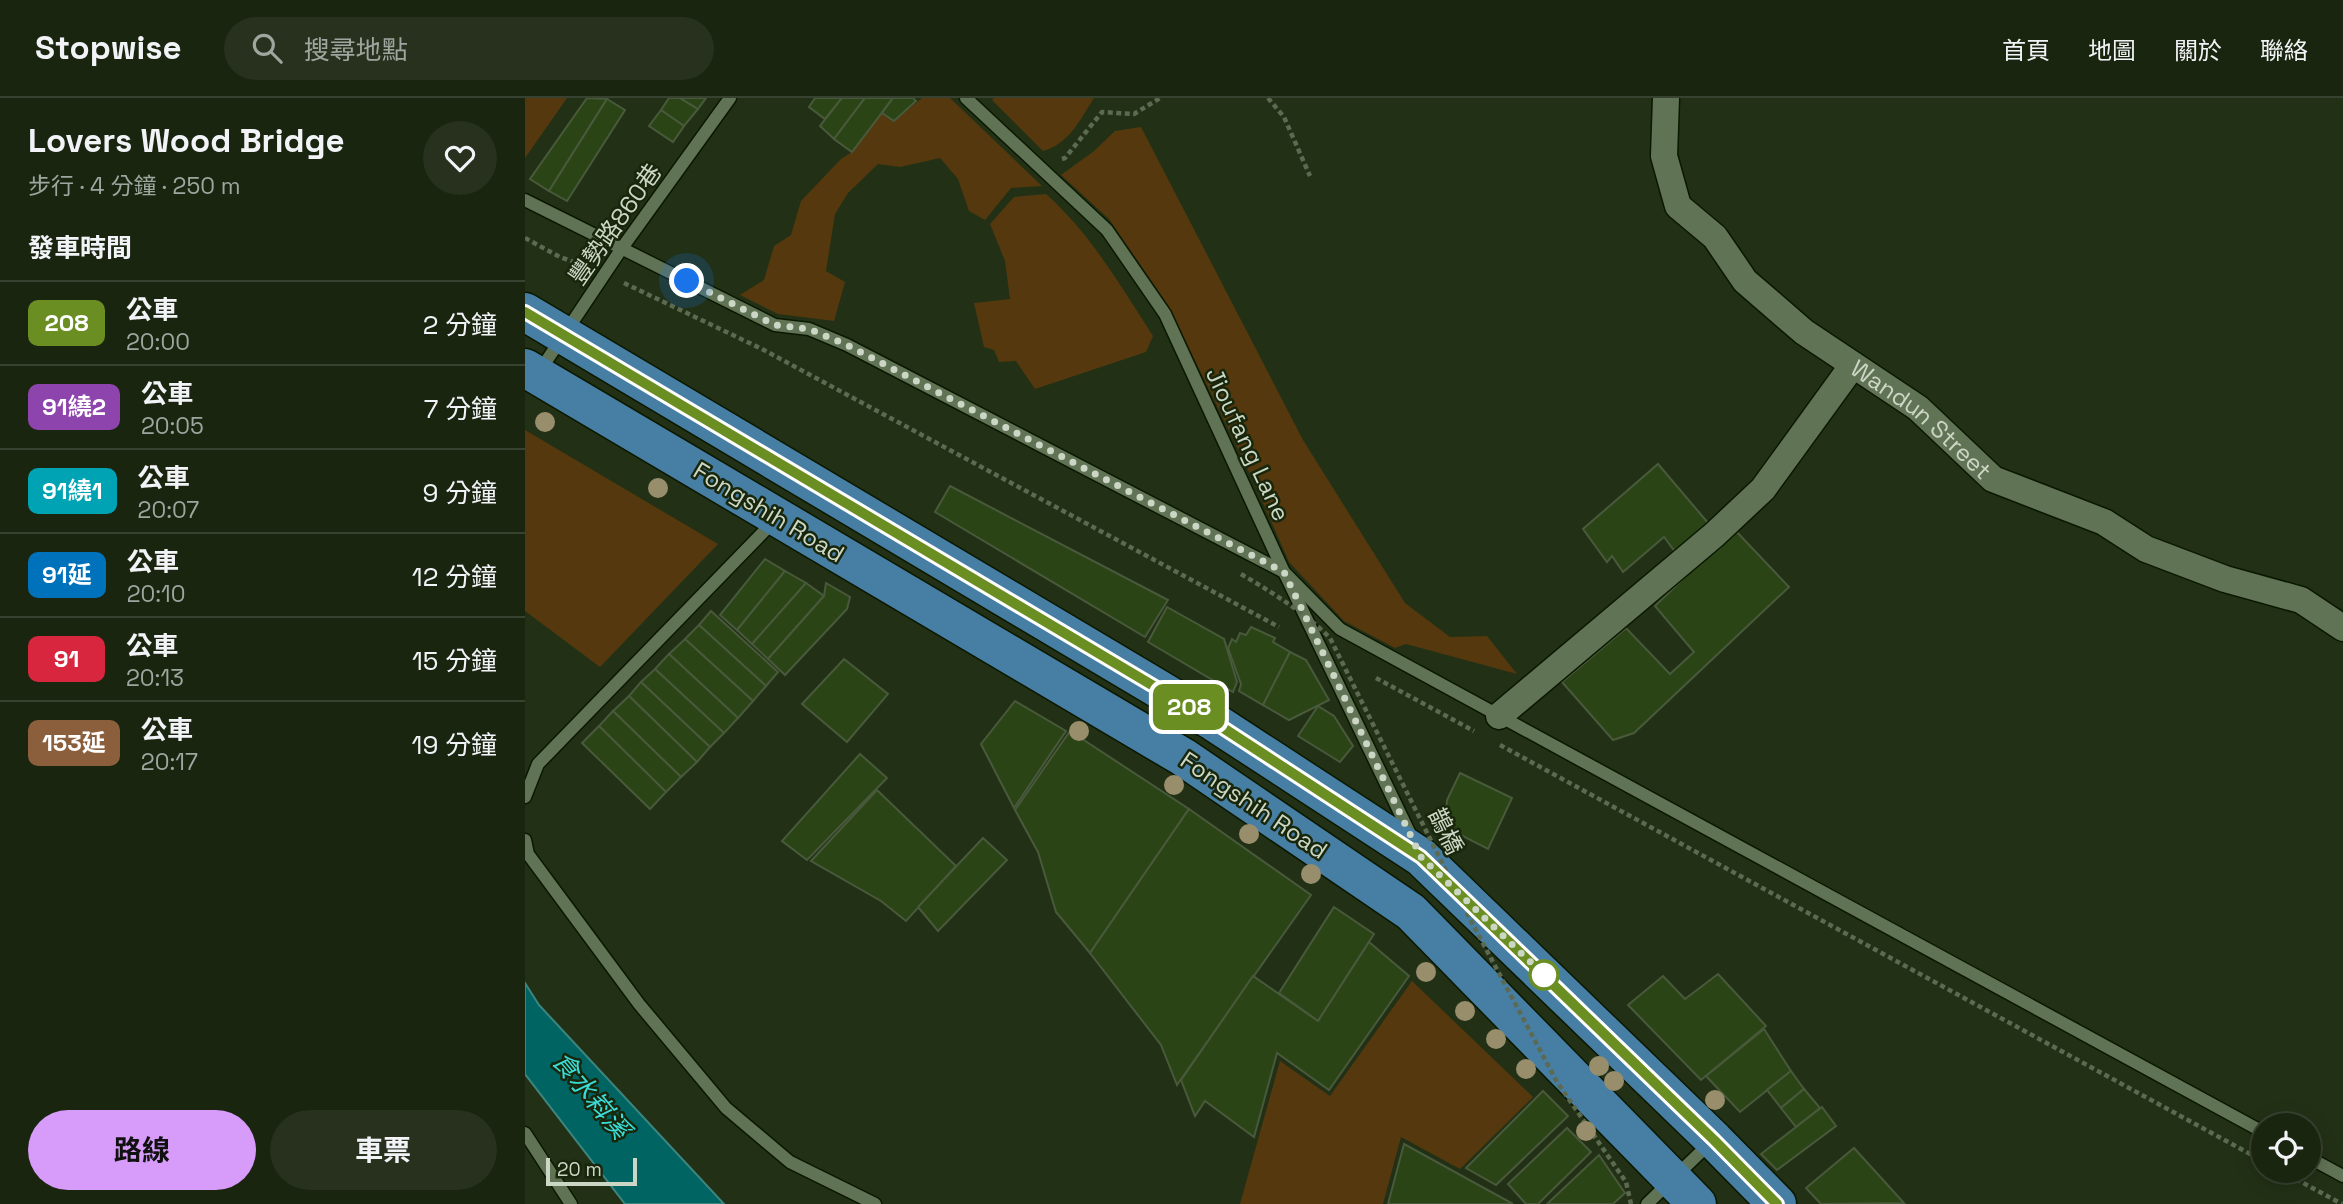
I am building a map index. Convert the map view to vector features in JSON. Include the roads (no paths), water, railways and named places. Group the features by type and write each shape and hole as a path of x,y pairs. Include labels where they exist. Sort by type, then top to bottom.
{"main road":[{"name":"Fongshih Road","path":"525,312 1214,722 1421,857 1714,1140 1771,1202"},
{"name":"Fongshih Road","path":"531,372 1184,757 1411,912 1672,1196"}],"street":[{"name":"Wandun Street","path":"1666,98 1664,156 1678,206 1715,237 1745,281 1804,332 1918,408 1993,479 2104,522 2146,548 2224,579 2301,600 2343,628"},
{"path":"1492,727 1714,535 1763,489 1853,365"}],"lane":[{"name":"豐勢路860巷","path":"531,372 564,333 730,98"},
{"name":"Jioufang Lane","path":"966,98 1107,230 1165,314 1284,572 1421,857"},
{"path":"525,200 775,325 809,329 847,345 1284,572 1341,629 1492,727 2251,1126"},
{"path":"525,797 538,764 778,517"},
{"path":"525,840 528,854 631,994 726,1108 790,1162 875,1204"},
{"path":"525,1133 571,1204"},
{"path":"1672,1196 1714,1140"},
{"path":"2321,1164 2343,1176"}],"water":[{"name":"食水嵙溪","path":"525,983 539,1005 724,1204 625,1204 525,1074"}]}
